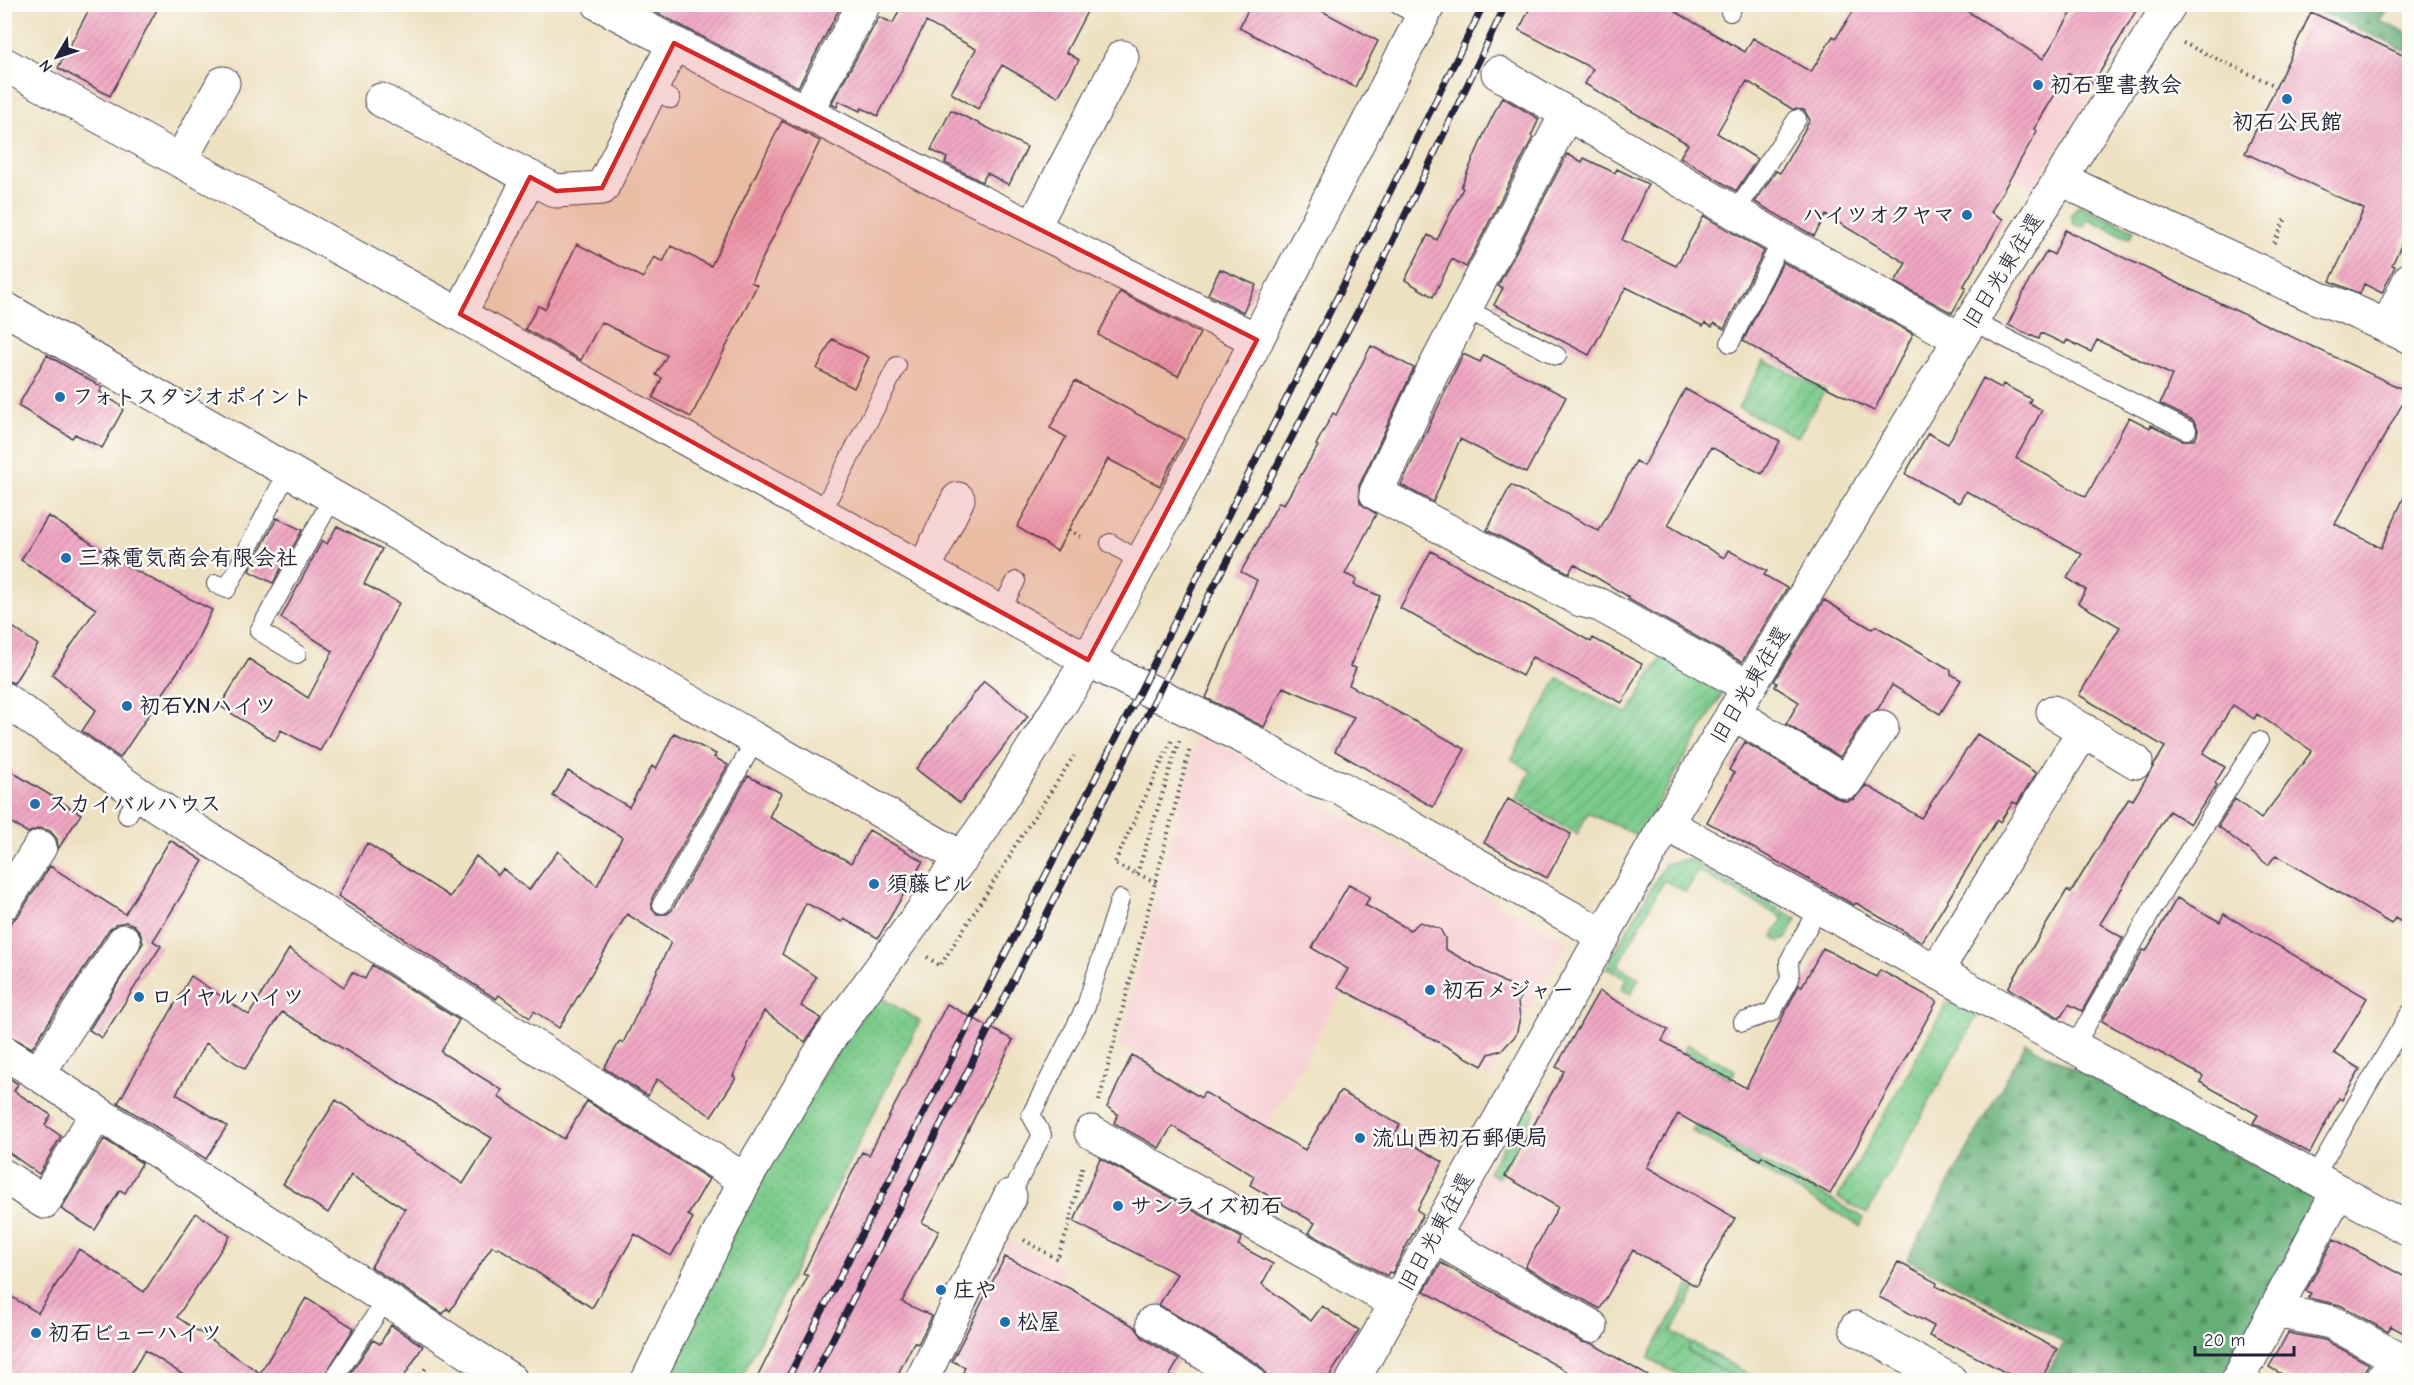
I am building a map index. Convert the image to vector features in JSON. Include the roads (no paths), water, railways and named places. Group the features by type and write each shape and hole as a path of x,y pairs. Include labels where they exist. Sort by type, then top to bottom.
{"street":[{"path":"599,4 899,161 1035,226 1257,340"},
{"path":"806,112 864,4"},
{"name":"旧日光東往還","path":"1353,1380 1666,824 1966,330 2170,4"},
{"path":"648,1380 745,1180 828,1040 962,858 1059,710 1088,660 1169,511 1257,340 1416,9"},
{"path":"381,100 556,191 602,188 661,94 674,43"},
{"path":"1035,226 1122,57"},
{"path":"4,64 1088,660 1191,727 1253,742 1311,778 1339,788 1604,936"},
{"path":"1498,74 1782,240 1966,330"},
{"path":"180,161 223,83"},
{"path":"1567,113 1466,309 1376,493 1581,600 1600,605 1741,700 1846,782 1882,728"},
{"path":"460,314 530,177"},
{"path":"2061,177 2081,189 2320,299 2342,306 2398,332 2409,279"},
{"path":"4,308 333,497 424,560 756,739 962,858"},
{"path":"924,569 958,499"},
{"path":"4,699 133,805 745,1180"},
{"path":"2053,712 2136,762"},
{"path":"1937,970 2084,730"},
{"path":"1666,824 1937,970 2409,1230"},
{"path":"4,903 40,847"},
{"path":"38,1074 124,942"},
{"path":"4,1052 385,1301 512,1380"},
{"path":"4,1176 44,1202 97,1113"},
{"path":"1091,1132 1396,1303"},
{"path":"2238,1380 2276,1311 2326,1184"},
{"path":"922,1380 1010,1196"},
{"path":"1433,1236 1591,1326"},
{"path":"2276,1311 2331,1322 2395,1357 2382,1380"},
{"path":"1153,1322 1248,1380"},
{"path":"1856,1328 1950,1380"}],"lane":[{"path":"1735,212 1797,119"},
{"path":"1730,342 1782,240"},
{"path":"1466,309 1557,356"},
{"path":"1966,330 2187,430"},
{"path":"821,513 897,366"},
{"path":"216,584 227,589 288,471"},
{"path":"297,654 259,631 333,497"},
{"path":"1110,543 1140,561"},
{"path":"1000,611 1016,580"},
{"path":"662,904 756,739"},
{"path":"2074,1047 2166,886 2259,741"},
{"path":"1010,1196 1042,1135 1031,1115 1086,1005 1120,899"},
{"path":"1743,1022 1772,1012 1790,980 1789,961 1820,907"},
{"path":"2326,1184 2409,1013"},
{"path":"333,1380 385,1301"}],"railway":[{"path":"787,1380 1142,687 1484,4"},
{"path":"812,1380 1157,695 1372,284 1506,4"}],"place":[{"name":"初石聖書教会","path":"2038,85"},
{"name":"初石公民館","path":"2287,99"},
{"name":"ハイツオクヤマ","path":"1967,215"},
{"name":"フォトスタジオポイント","path":"60,397"},
{"name":"三森電気商会有限会社","path":"66,558"},
{"name":"初石Y.Nハイツ","path":"127,706"},
{"name":"スカイバルハウス","path":"35,804"},
{"name":"須藤ビル","path":"874,884"},
{"name":"初石メジャー","path":"1430,990"},
{"name":"ロイヤルハイツ","path":"139,997"},
{"name":"流山西初石郵便局","path":"1360,1138"},
{"name":"サンライズ初石","path":"1118,1206"},
{"name":"庄や","path":"941,1290"},
{"name":"松屋","path":"1005,1322"},
{"name":"初石ビューハイツ","path":"36,1333"}]}
